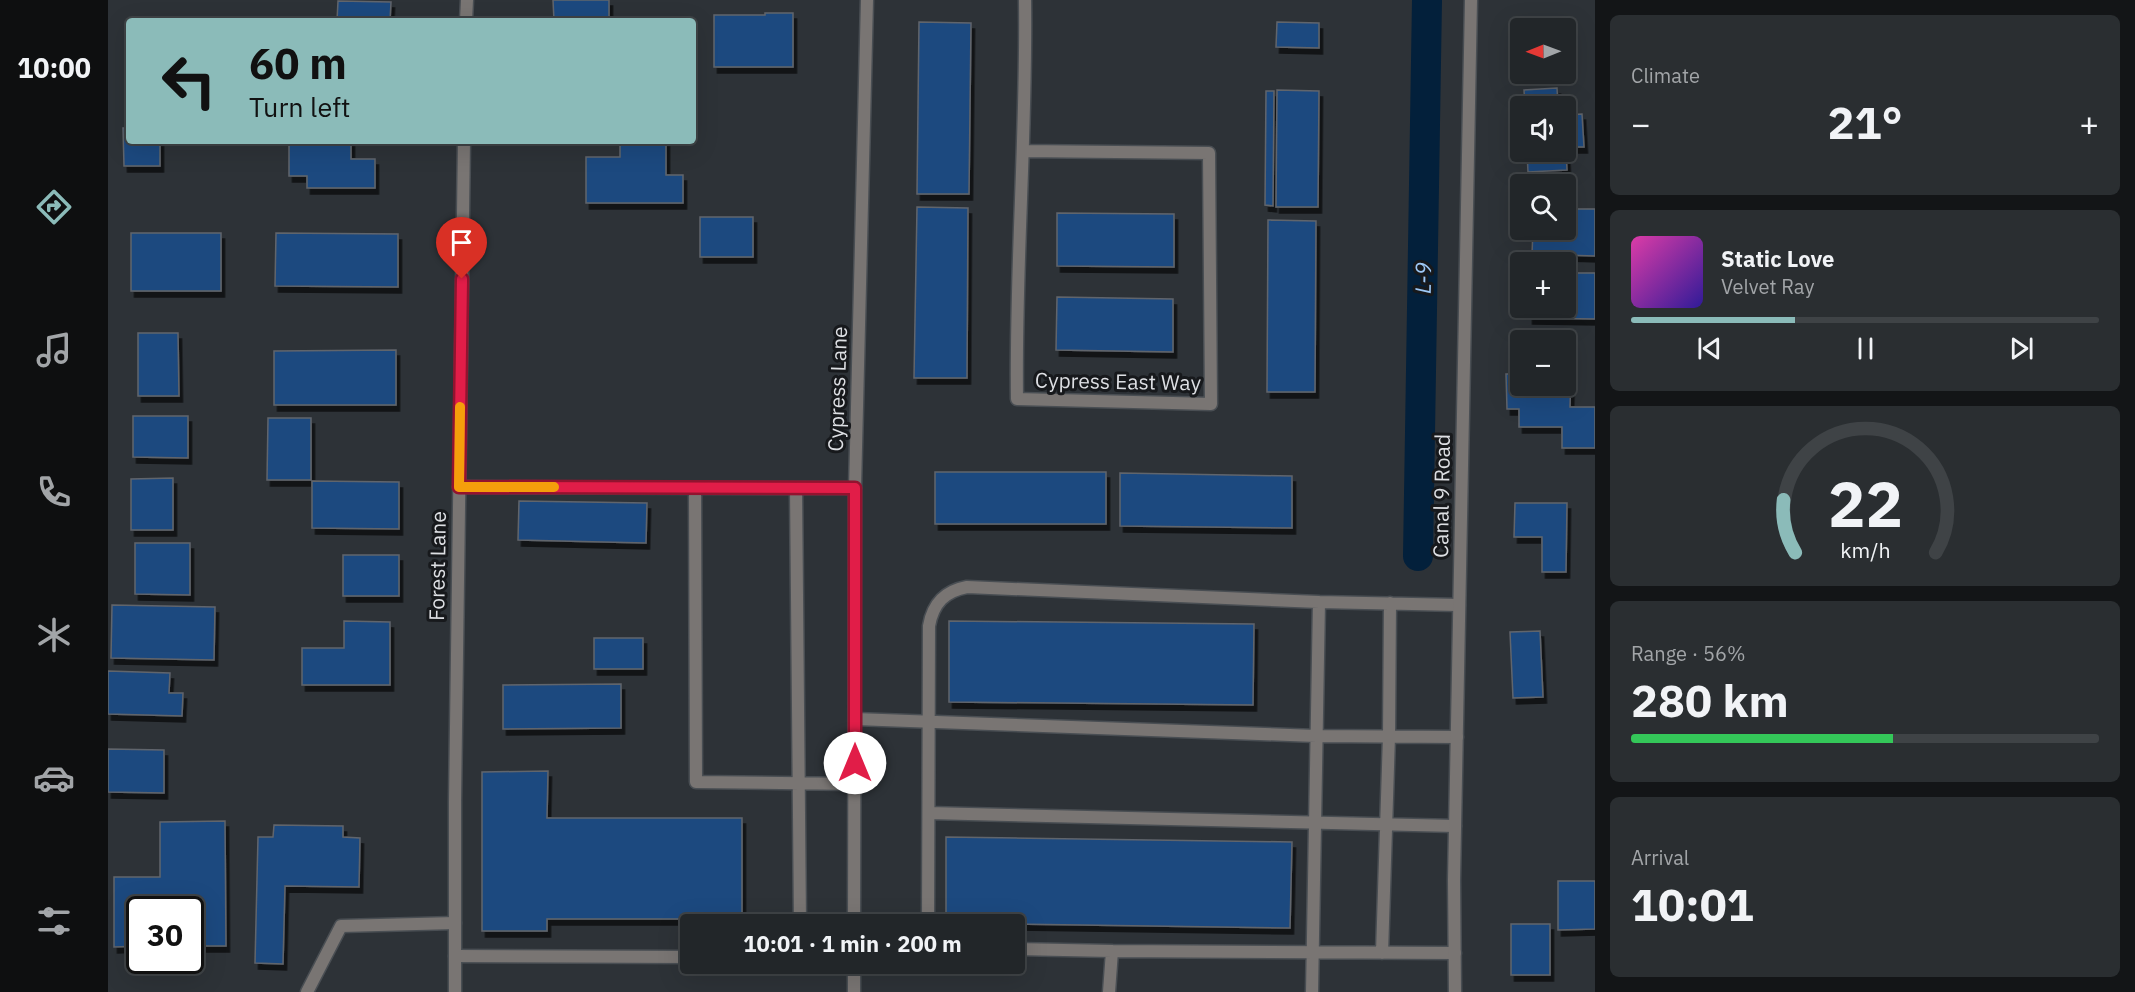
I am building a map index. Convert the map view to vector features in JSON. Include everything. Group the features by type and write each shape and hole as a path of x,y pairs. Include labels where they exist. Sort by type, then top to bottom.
{"street":[{"path":"466,0 466,18"},
{"name":"Cypress Lane","path":"854,914 855,488 867,0"},
{"name":"Cypress East Way","path":"1023,151 1209,153 1211,404 1017,399 1023,151 1026,60 1025,0"},
{"name":"Canal 9 Road","path":"1455,992 1455,826 1471,0"},
{"name":"Forest Lane","path":"455,992 464,144"},
{"path":"459,487 855,488"},
{"path":"695,488 696,782 855,784"},
{"path":"796,488 800,914"},
{"path":"928,914 929,626 931,614 945,595 956,589 967,587 1318,602 1459,605"},
{"path":"1312,992 1318,602"},
{"path":"1382,953 1387,824 1390,603"},
{"path":"855,719 1316,736 1457,737"},
{"path":"929,813 1455,826"},
{"path":"307,992 341,926 455,923"},
{"path":"1025,949 1455,953"},
{"path":"1109,992 1112,951"},
{"path":"455,956 680,957"},
{"path":"854,974 854,992"}],"building":[{"path":"553,0 609,0 609,18 554,18"},
{"path":"338,1 391,2 390,18 337,18"},
{"path":"765,13 793,13 793,67 714,67 714,15 765,15"},
{"path":"919,22 971,23 969,194 917,194"},
{"path":"1277,22 1319,23 1319,48 1276,47"},
{"path":"1557,88 1557,96 1524,96 1524,90"},
{"path":"1277,90 1319,91 1318,207 1276,207"},
{"path":"1266,91 1274,91 1273,206 1265,205"},
{"path":"1576,114 1582,114 1584,147 1576,147"},
{"path":"123,128 126,128 126,144 160,144 160,166 124,166"},
{"path":"289,144 351,144 351,159 375,159 375,188 307,188 307,176 289,176"},
{"path":"620,144 666,144 666,175 683,175 683,203 586,203 586,157 620,157"},
{"path":"1528,162 1567,162 1567,170 1528,172"},
{"path":"917,207 968,208 967,378 914,378"},
{"path":"1576,209 1595,209 1595,256 1576,255 1576,252 1532,252 1533,240 1576,240"},
{"path":"1057,213 1174,214 1174,267 1057,266"},
{"path":"700,217 753,217 753,257 700,257"},
{"path":"1268,220 1316,221 1315,392 1267,392"},
{"path":"131,233 221,233 221,291 131,291"},
{"path":"276,233 398,234 398,287 275,286"},
{"path":"1576,273 1595,273 1595,319 1529,318 1576,318"},
{"path":"1057,297 1173,299 1173,352 1056,350"},
{"path":"138,333 178,333 179,396 138,396"},
{"path":"396,350 396,405 274,405 274,351"},
{"path":"1506,374 1510,374 1510,396 1570,396 1570,407 1595,407 1595,448 1562,448 1562,427 1519,427 1519,409 1507,409"},
{"path":"133,416 188,416 188,458 133,457"},
{"path":"268,418 311,418 311,480 267,480"},
{"path":"935,472 1106,472 1106,524 935,524"},
{"path":"1120,473 1292,476 1292,528 1120,526"},
{"path":"173,478 173,530 131,530 131,479"},
{"path":"312,481 399,482 399,529 312,528"},
{"path":"519,501 647,503 646,543 518,540"},
{"path":"1515,503 1567,503 1566,572 1542,572 1542,537 1514,537"},
{"path":"135,543 190,543 190,595 135,594"},
{"path":"343,555 399,555 399,596 343,596"},
{"path":"112,605 215,607 214,660 111,658"},
{"path":"344,621 390,622 390,685 302,685 302,648 344,648"},
{"path":"949,621 1254,624 1253,705 949,702"},
{"path":"1540,631 1543,697 1513,698 1510,632"},
{"path":"594,638 643,638 643,669 594,669"},
{"path":"108,671 170,673 169,693 183,693 182,716 108,714"},
{"path":"621,684 621,728 503,729 503,685"},
{"path":"108,749 164,750 164,793 108,792"},
{"path":"548,771 547,818 742,818 742,914 680,914 680,919 547,919 547,931 482,931 482,772"},
{"path":"225,821 226,946 204,946 204,896 126,896 126,947 114,947 114,877 160,877 160,822"},
{"path":"274,825 343,826 343,837 360,838 359,887 285,886 283,964 255,963 258,837 273,837"},
{"path":"946,837 1292,842 1290,928 1025,924 1025,914 946,914"},
{"path":"1558,881 1595,881 1595,929 1558,930"},
{"path":"1511,924 1550,924 1550,975 1511,975"}],"waterway":[{"name":"L-9","path":"1418,556 1427,0"}],"slow traffic":[{"path":"460,407 459,487 554,487"}],"route":[{"path":"462,279 459,487 855,488 855,763"}]}
